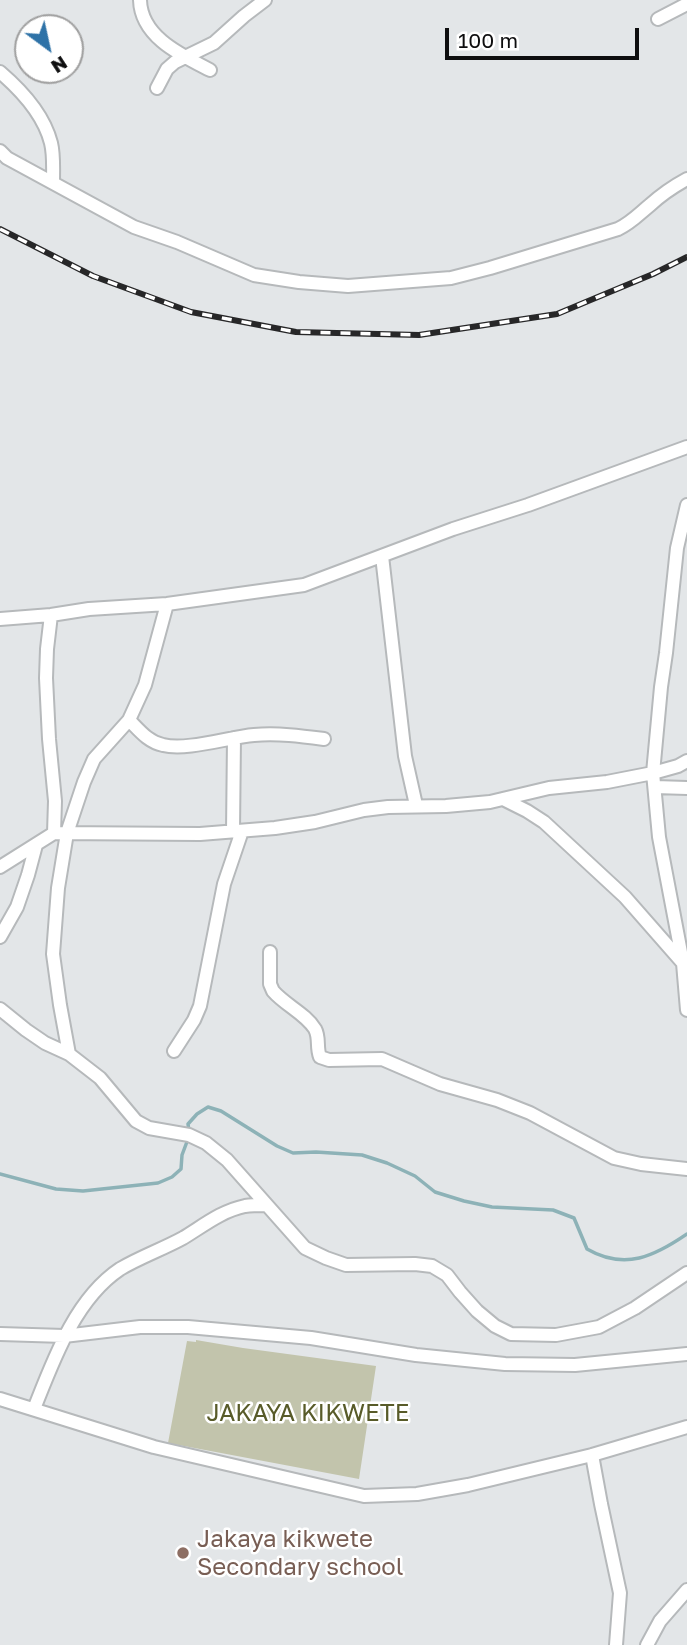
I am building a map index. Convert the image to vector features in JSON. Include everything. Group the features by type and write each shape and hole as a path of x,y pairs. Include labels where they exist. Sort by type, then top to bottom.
{"street":[{"path":"141,0 145,21 157,37 185,57 210,70"},
{"path":"157,88 167,69 214,43 265,0"},
{"path":"658,19 687,4"},
{"path":"0,72 14,84 46,128 52,146 53,182"},
{"path":"0,151 7,158 134,227 254,275 348,286 451,278 618,229 687,178"},
{"path":"0,619 167,604 304,585 687,447"},
{"path":"687,505 677,548 654,780 659,837 683,963 687,1010"},
{"path":"382,556 403,743 416,805"},
{"path":"60,833 94,759 129,720 145,685 167,604"},
{"path":"51,615 46,678 49,739 60,833 53,954 69,1054"},
{"path":"129,720 151,741 165,746 182,746 253,735 287,734 324,739"},
{"path":"174,1051 200,1006 224,884 238,831 234,738"},
{"path":"654,780 687,761"},
{"path":"0,867 60,833 200,834 238,831 316,822 388,807 490,802 549,788 607,782 654,780 687,788"},
{"path":"503,799 544,822 625,897 683,963"},
{"path":"0,937 17,907 36,845"},
{"path":"270,952 270,984 273,992 314,1027 320,1056 329,1060 382,1059 440,1084 497,1100 530,1113 614,1158 687,1169"},
{"path":"0,1009 45,1043 69,1054 100,1078 136,1121 149,1128 180,1132 206,1143 248,1182 305,1248 346,1265 432,1266 447,1275 477,1311 511,1334 555,1335 599,1327 635,1308 687,1273"},
{"path":"34,1409 64,1336 105,1281 121,1269 225,1213 246,1206 266,1205"},
{"path":"0,1334 64,1336 140,1327 188,1327 312,1338 416,1355 505,1363 575,1365 687,1354"},
{"path":"0,1399 154,1447 365,1496 416,1494 468,1485 592,1455 687,1427"},
{"path":"592,1455 620,1593 616,1645"},
{"path":"647,1645 660,1621 687,1590"}],"green space":[{"name":"JAKAYA KIKWETE","path":"196,1340 376,1366 359,1479 168,1443 187,1341"}],"waterway":[{"path":"189,1131 188,1124 208,1107 221,1111 293,1153 362,1155 415,1176 435,1192 464,1201 492,1207 553,1210 574,1218 587,1249 614,1259 627,1260 651,1254 687,1234"},
{"path":"0,1174 56,1189 83,1191 158,1183 172,1177 181,1169 182,1155 188,1139"}],"railway":[{"path":"0,229 93,276 191,312 296,332 419,335 557,314 687,257"}],"place":[{"name":"Jakaya kikwete Secondary school","path":"183,1553"}]}
